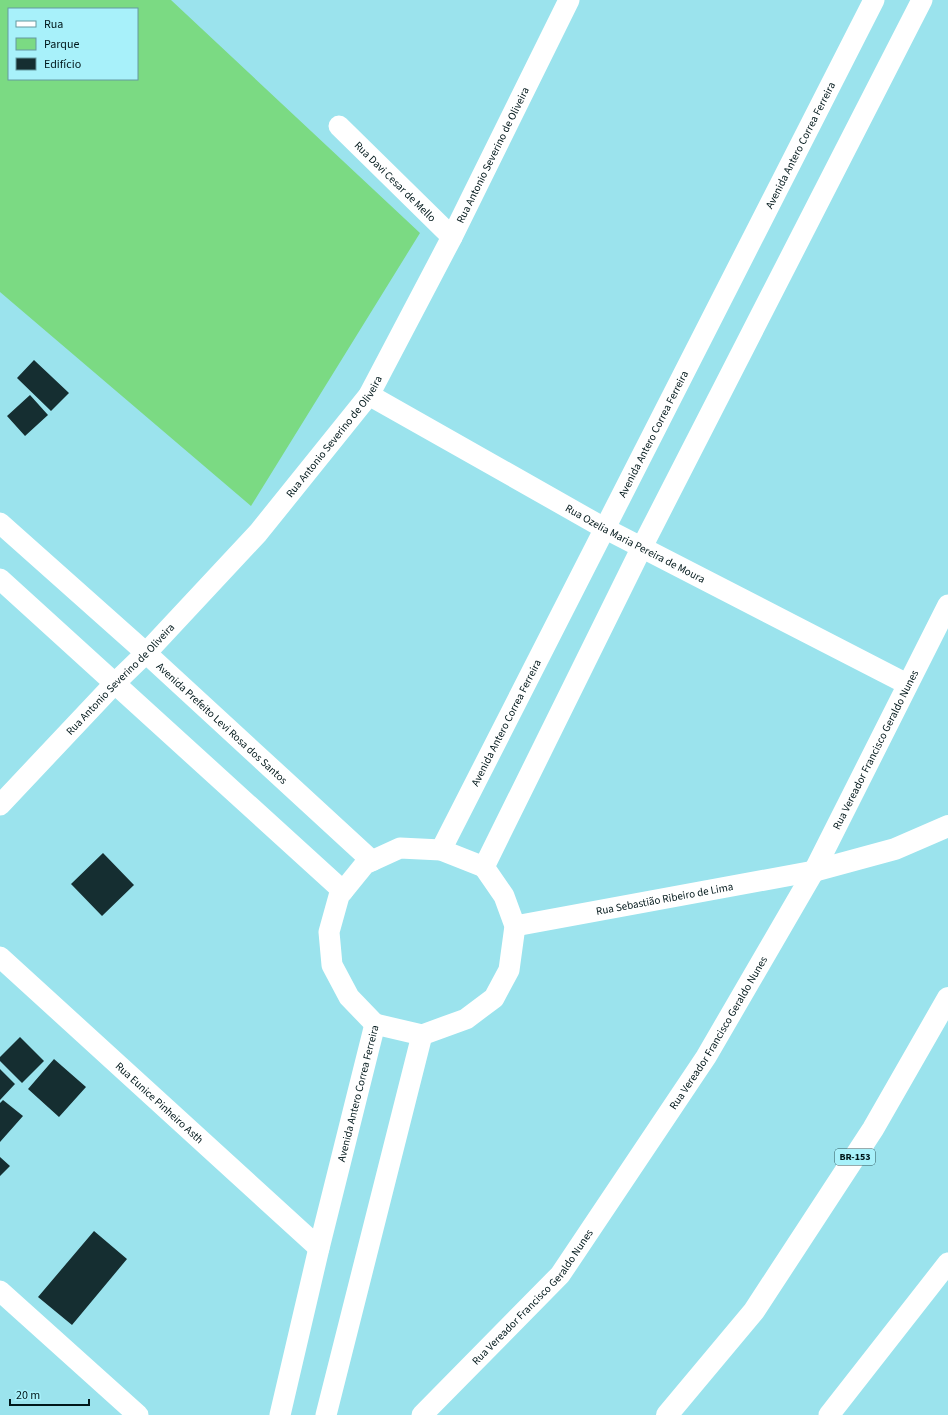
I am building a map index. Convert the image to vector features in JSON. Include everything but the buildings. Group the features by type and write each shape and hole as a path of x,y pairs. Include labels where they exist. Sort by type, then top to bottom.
{"highway":[{"path":"814,871 895,849 948,826"},
{"name":"BR-153","path":"667,1415 754,1311 873,1129 948,998"}],"street":[{"name":"Avenida Antero Correa Ferreira","path":"280,1415 319,1248 375,1024 349,996 332,965 329,932 339,896 365,864 400,848 441,850 874,0"},
{"path":"484,867 642,546 922,0"},
{"name":"Rua Antonio Severino de Oliveira","path":"0,805 116,682 146,653 258,533 369,395 452,237 564,3"},
{"name":"Rua Davi Cesar de Mello","path":"339,126 452,237"},
{"name":"Rua Ozelia Maria Pereira de Moura","path":"369,395 604,528 642,546 907,684"},
{"name":"Avenida Prefeito Levi Rosa dos Santos","path":"0,523 146,653 372,861"},
{"path":"0,579 116,682 150,717 343,891"},
{"name":"Rua Vereador Francisco Geraldo Nunes","path":"422,1415 560,1275 706,1057 814,871 948,605"},
{"path":"375,1024 422,1035 466,1019 494,998 509,970 515,926 504,896 484,867 441,850"},
{"name":"Rua Sebastião Ribeiro de Lima","path":"515,926 814,871"},
{"name":"Rua Eunice Pinheiro Asth","path":"0,957 319,1248"},
{"path":"326,1415 422,1035"},
{"path":"830,1415 948,1263"},
{"path":"0,1291 138,1415"}],"green space":[{"path":"0,0 171,0 420,233 251,506 0,292"}]}
